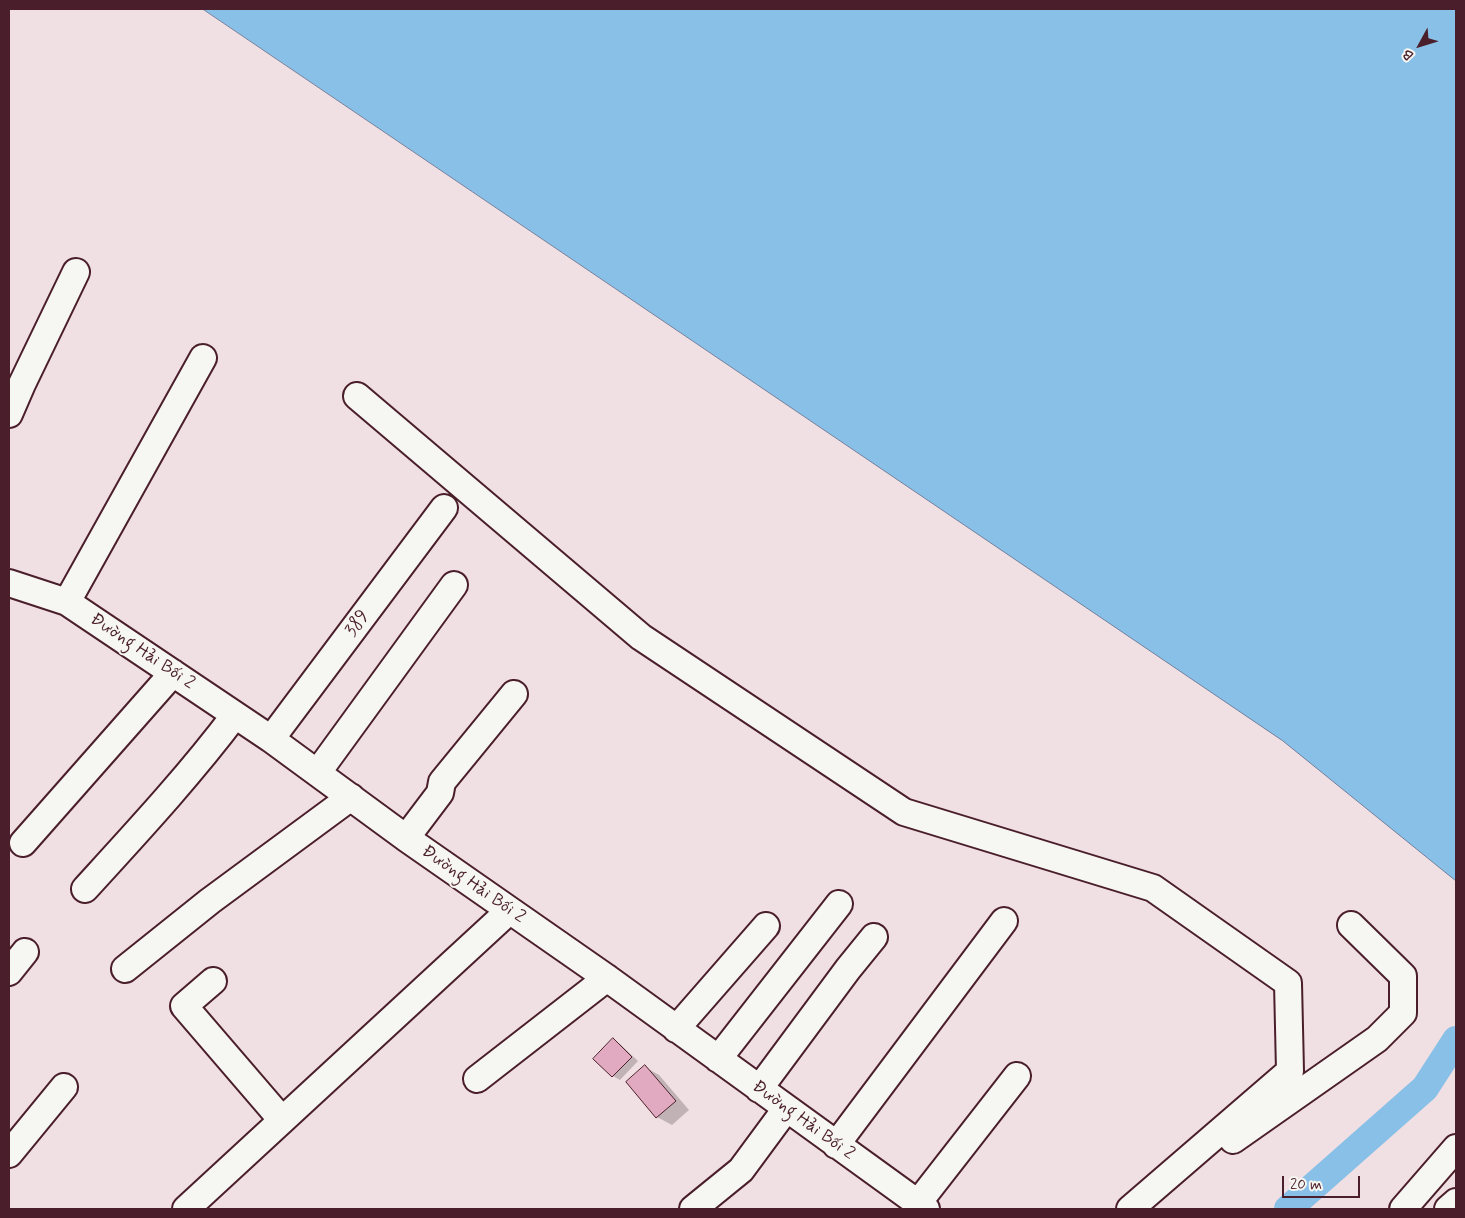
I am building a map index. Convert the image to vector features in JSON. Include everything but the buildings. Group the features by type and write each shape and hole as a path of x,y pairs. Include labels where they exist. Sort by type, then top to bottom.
{"street":[{"path":"9,414 76,272"},
{"path":"67,602 203,358"},
{"path":"357,396 641,637 904,812 1153,888 1288,983 1290,1070 1130,1209"},
{"name":"389","path":"271,739 444,508"},
{"name":"Đường Hải Bối 2","path":"9,583 67,602 236,715 318,772 508,911 607,978 922,1206"},
{"path":"318,772 454,585"},
{"path":"23,843 173,673"},
{"path":"406,838 440,793 442,782 514,694"},
{"path":"85,889 151,817 236,715"},
{"path":"125,969 210,901 351,797"},
{"path":"718,1059 839,904"},
{"path":"186,1209 508,911"},
{"path":"836,1145 1004,921"},
{"path":"1134,1209 1377,1039 1403,1013 1403,976 1351,925"},
{"path":"676,1029 766,926"},
{"path":"759,1089 848,968 874,937"},
{"path":"9,972 25,952"},
{"path":"476,1079 607,978"},
{"path":"213,981 184,1006 282,1120"},
{"path":"922,1206 1017,1076"},
{"path":"9,1154 64,1087"},
{"path":"693,1209 741,1170 786,1109"},
{"path":"1403,1209 1456,1148"},
{"path":"1448,1209 1456,1202"}],"water":[{"path":"203,9 1456,9 1456,881 1283,741"}],"waterway":[{"path":"1288,1209 1425,1088 1456,1040"}]}
